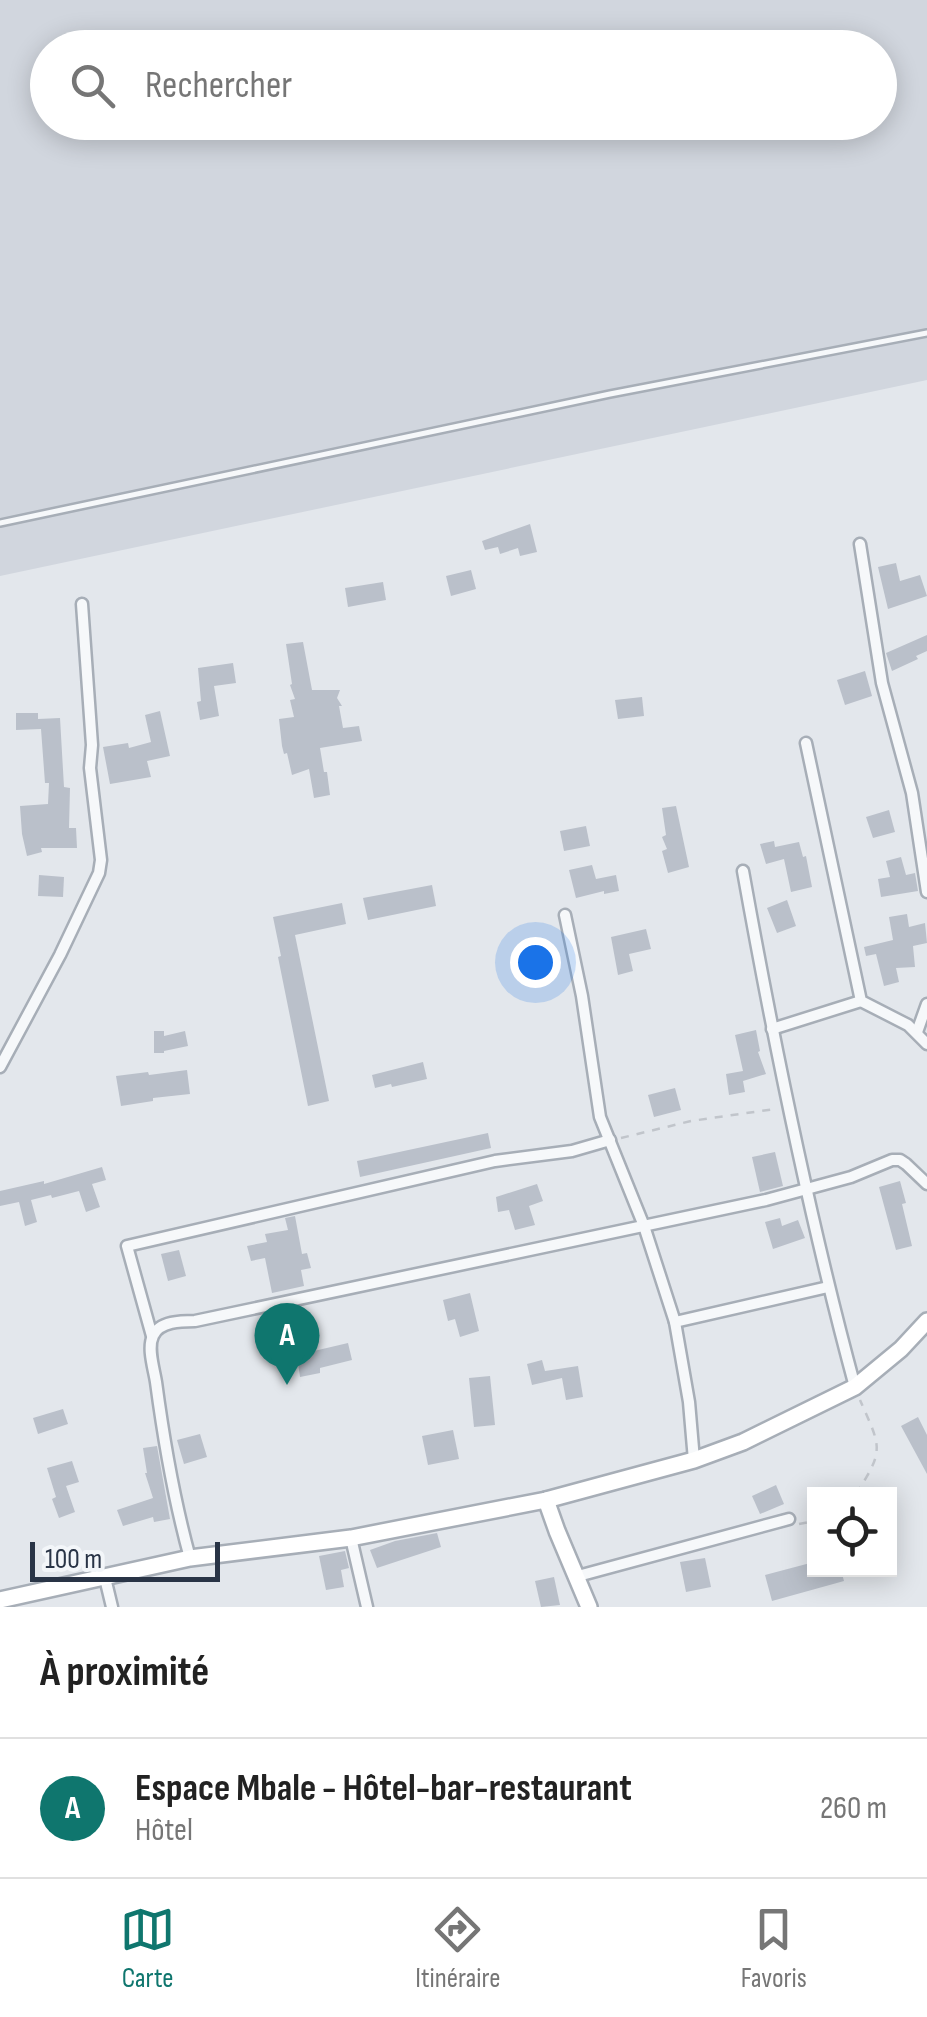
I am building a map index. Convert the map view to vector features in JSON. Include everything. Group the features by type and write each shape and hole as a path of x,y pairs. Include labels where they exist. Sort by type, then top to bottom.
{"street":[{"path":"860,544 882,682 912,793 927,892"},
{"path":"0,1067 99,873 82,604"},
{"path":"806,743 861,1001"},
{"path":"744,871 772,1028 828,1287 854,1386"},
{"path":"565,915 600,1117 662,1276 689,1402 694,1460"},
{"path":"772,1028 861,1001 917,1032 927,1044"},
{"path":"917,1032 927,1004"},
{"path":"190,1558 166,1456 152,1336 127,1246 495,1161 572,1150 610,1140"},
{"path":"152,1336 171,1323 808,1189 892,1160 906,1164 927,1184"},
{"path":"674,1322 828,1287"},
{"path":"0,1600 190,1558 351,1538 546,1500 694,1460 743,1442 854,1386 927,1321"},
{"path":"546,1500 589,1607"},
{"path":"578,1576 789,1518"},
{"path":"351,1538 367,1607"},
{"path":"104,1578 112,1607"}],"lane":[{"path":"0,523 610,394 927,332"}],"path":[{"path":"610,1140 691,1121 790,1107"},
{"path":"854,1386 878,1440 876,1464 861,1487"},
{"path":"789,1518 802,1525 807,1523"}],"shaded area":[{"path":"0,0 927,0 927,380 0,576"}],"building":[{"path":"530,524 537,552 520,556 518,548 500,554 498,547 485,550 482,541"},
{"path":"896,563 900,581 920,575 927,596 888,609 878,567"},
{"path":"471,570 476,589 451,596 446,576"},
{"path":"383,582 386,600 348,607 345,588"},
{"path":"927,635 927,651 892,671 886,653"},
{"path":"303,642 312,690 340,690 337,698 342,706 343,728 359,726 362,741 320,748 330,795 314,798 309,769 292,775 282,746 279,719 294,717 286,644"},
{"path":"233,663 236,683 214,686 219,716 200,720 198,668"},
{"path":"865,671 872,696 845,705 837,680"},
{"path":"642,697 644,716 618,719 615,700"},
{"path":"160,711 170,756 147,761 151,777 110,784 103,747 128,743 129,748 151,742 145,715"},
{"path":"16,713 38,713 38,719 60,718 64,787 70,788 69,828 76,828 77,848 41,848 42,852 27,856 20,806 48,804 49,783 45,783 41,729 16,730"},
{"path":"676,806 689,867 668,873 662,851 667,849 662,837 666,835 662,808"},
{"path":"889,810 895,832 873,838 866,817"},
{"path":"586,826 590,846 564,851 560,831"},
{"path":"774,841 775,847 799,842 812,887 791,892 784,859 766,864 760,844"},
{"path":"901,857 906,875 915,873 918,891 881,897 878,879 890,877 886,861"},
{"path":"592,865 596,879 616,875 619,891 576,898 569,870"},
{"path":"39,875 64,877 63,897 38,896"},
{"path":"432,885 436,906 368,920 363,898"},
{"path":"787,900 796,926 777,933 767,908"},
{"path":"342,903 346,924 295,935 329,1101 308,1106 273,917"},
{"path":"907,914 909,927 925,923 927,943 913,946 915,967 896,968 899,982 884,986 876,954 866,956 864,947 893,940 889,917"},
{"path":"646,929 651,949 629,954 633,971 618,975 611,937"},
{"path":"756,1030 766,1074 743,1081 745,1092 729,1095 726,1074 743,1071 735,1035"},
{"path":"154,1031 164,1031 164,1036 185,1031 188,1046 154,1053"},
{"path":"423,1062 427,1079 375,1088 372,1075"},
{"path":"187,1070 190,1094 121,1106 116,1076"},
{"path":"675,1088 681,1110 654,1117 648,1095"},
{"path":"488,1133 491,1148 360,1177 357,1161"},
{"path":"775,1152 783,1186 760,1192 752,1157"},
{"path":"102,1167 106,1180 92,1184 100,1207 86,1212 79,1191 31,1200 37,1222 25,1226 19,1202 0,1206 0,1191 44,1184"},
{"path":"900,1181 912,1246 896,1250 879,1187"},
{"path":"537,1184 543,1201 529,1206 535,1225 515,1230 509,1210 498,1212 496,1197"},
{"path":"295,1216 302,1254 307,1253 311,1268 301,1270 304,1286 272,1293 265,1258 251,1261 247,1246 267,1242 265,1234 288,1230 285,1218"},
{"path":"780,1218 782,1226 798,1220 805,1238 773,1249 765,1222"},
{"path":"179,1250 186,1276 168,1281 161,1254"},
{"path":"470,1293 479,1331 460,1337 455,1319 448,1321 443,1300"},
{"path":"310,1332 314,1351 348,1343 352,1360 300,1377 294,1335"},
{"path":"542,1360 545,1371 578,1366 583,1397 566,1400 562,1378 532,1385 527,1364"},
{"path":"490,1376 495,1425 474,1427 469,1378"},
{"path":"63,1409 68,1424 38,1434 33,1418"},
{"path":"918,1417 927,1435 927,1474 901,1426"},
{"path":"453,1430 459,1459 428,1465 422,1436"},
{"path":"200,1434 207,1457 184,1464 177,1440"},
{"path":"157,1446 170,1519 154,1522 153,1517 123,1526 117,1510 153,1498 143,1448"},
{"path":"72,1461 79,1482 66,1486 75,1512 59,1518 47,1468"},
{"path":"776,1485 784,1504 760,1514 752,1496"},
{"path":"437,1533 441,1547 377,1568 370,1550"},
{"path":"345,1551 349,1568 341,1570 344,1587 326,1590 319,1556"},
{"path":"705,1558 711,1587 686,1592 680,1562"},
{"path":"807,1564 807,1577 843,1577 844,1581 772,1601 765,1575"},
{"path":"554,1577 560,1605 541,1607 535,1581"}],"place":[{"name":"Espace Mbale - Hôtel-bar-restaurant","path":"287,1385"}]}
